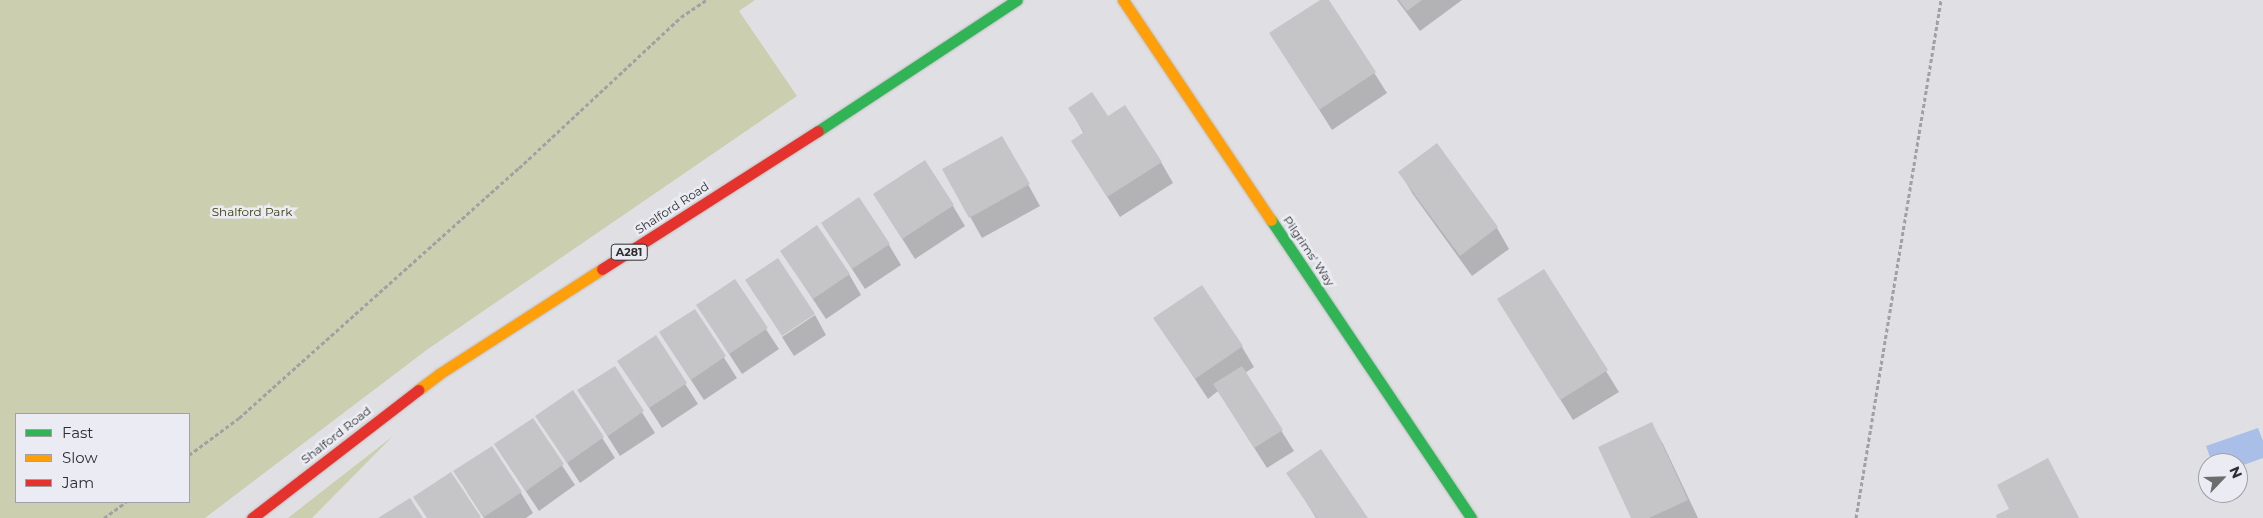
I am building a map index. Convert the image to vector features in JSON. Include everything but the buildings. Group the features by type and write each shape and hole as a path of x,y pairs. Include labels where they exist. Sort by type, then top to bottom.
{"main road":[{"name":"Shalford Road","path":"252,518 439,374 942,51 1017,0"},
{"name":"Pilgrims' Way","path":"1123,0 1471,518"}],"path":[{"path":"190,454 240,418 519,168 681,17 706,0"},
{"path":"1856,518 1941,0"},
{"path":"104,518 125,503"}],"green space":[{"name":"Shalford Park","path":"0,0 755,0 739,11 797,96 428,349 205,518 0,518"},
{"path":"393,436 312,518 288,518"}],"water":[{"path":"2258,428 2263,441 2263,458 2248,463 2248,453 2208,453 2206,446"}],"traffic: fast":[{"path":"818,131 1017,0"},
{"path":"1271,220 1471,518"}],"traffic: slow":[{"path":"1123,0 1271,220"},
{"path":"418,390 439,374 602,269"}],"traffic: jam":[{"path":"602,269 818,131"},
{"path":"252,518 418,390"}]}
